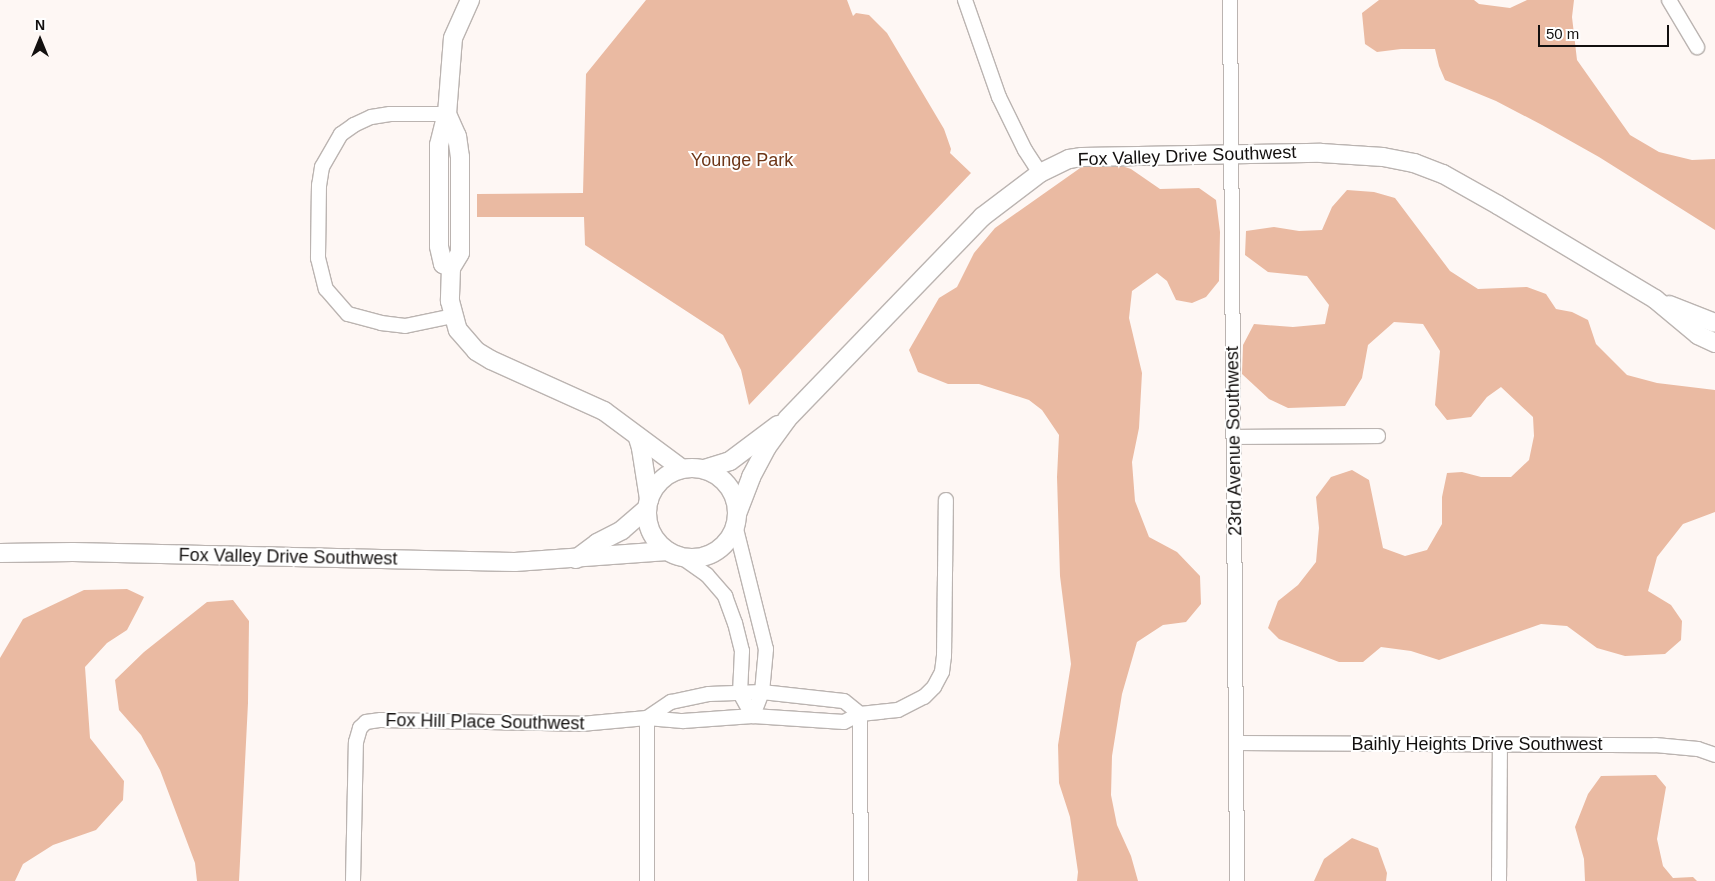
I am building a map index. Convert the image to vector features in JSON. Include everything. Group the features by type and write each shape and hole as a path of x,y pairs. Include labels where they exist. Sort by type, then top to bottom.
{"street":[{"path":"470,0 453,38 447,114 439,152 439,246 443,264 451,268 450,301 458,330 476,351 491,360 593,405 682,469"},
{"path":"965,0 999,97 1025,150 1040,172"},
{"name":"23rd Avenue Southwest","path":"1230,0 1238,881"},
{"path":"1669,0 1697,47"},
{"path":"447,114 390,114 371,117 341,134 322,167 319,185 318,258 326,290 348,314 381,323 405,326 453,316"},
{"name":"Fox Valley Drive Southwest","path":"736,519 750,478 767,447 787,419 982,217 1040,172 1069,159 1093,155 1353,154 1384,157 1414,163 1443,174 1655,299 1715,323"},
{"name":"Fox Valley Drive Southwest","path":"1655,299 1698,335 1715,343"},
{"name":"Fox Valley Drive Southwest","path":"704,469 730,462 787,419"},
{"path":"1234,437 1378,436"},
{"path":"638,438 648,503 647,520 651,532 674,554 707,575 725,596 735,623 742,651 740,693 753,716"},
{"path":"575,559 622,530 648,503 656,485 668,474 682,469 704,469 718,476 728,486 735,499 736,519 766,649 762,692 753,716"},
{"name":"Fox Hill Place Southwest","path":"353,881 356,742 360,728 366,722 380,720 582,724 647,718 683,721 753,716 844,722 860,714 880,713 910,706 924,697 934,687 942,672 946,637 946,500"},
{"path":"674,554 694,558 708,555 720,548 730,538 736,519"},
{"name":"Fox Valley Drive Southwest","path":"0,553 73,552 515,562 674,554"},
{"name":"Fox Hill Place Southwest","path":"647,718 671,702 709,694 762,692 844,701 860,714"},
{"path":"860,714 861,881"},
{"path":"647,718 648,881"},
{"name":"Baihly Heights Drive Southwest","path":"1238,743 1655,744 1698,749 1715,755"},
{"path":"1500,744 1500,881"}],"green space":[{"name":"Younge Park","path":"646,0 847,0 853,16 856,13 869,15 887,33 944,129 951,149 950,153 971,173 749,405 741,370 723,335 585,245 584,217 477,217 477,194 583,193 586,74"},
{"path":"1379,0 1474,0 1479,4 1510,8 1527,0 1574,0 1572,17 1577,60 1630,135 1659,152 1692,160 1715,159 1715,230 1599,157 1542,125 1496,101 1445,80 1435,49 1401,49 1377,52 1365,44 1362,13"},
{"path":"1110,162 1131,169 1160,189 1199,188 1216,200 1220,232 1219,281 1206,297 1192,303 1176,300 1167,281 1157,273 1132,291 1129,318 1142,373 1139,428 1132,462 1135,501 1149,537 1177,552 1200,576 1201,604 1186,622 1163,625 1137,642 1122,694 1112,756 1111,795 1117,825 1131,856 1138,881 1077,881 1078,872 1070,817 1059,783 1058,745 1071,664 1060,576 1057,477 1059,435 1042,410 1029,400 979,384 948,384 918,372 909,350 939,298 957,287 974,253 995,228 1083,166"},
{"path":"1347,190 1374,192 1395,198 1450,271 1478,289 1527,287 1546,294 1556,309 1572,312 1588,320 1596,344 1627,375 1657,383 1715,390 1715,512 1683,524 1657,557 1648,591 1671,605 1682,621 1681,640 1665,654 1625,656 1597,648 1567,626 1541,624 1439,660 1411,651 1381,647 1363,662 1339,662 1279,639 1268,628 1278,601 1298,585 1316,562 1319,528 1316,497 1331,477 1352,470 1369,480 1383,548 1405,556 1427,550 1442,524 1442,497 1447,473 1462,472 1481,477 1511,477 1529,460 1534,436 1533,417 1501,387 1487,397 1471,417 1447,420 1435,405 1440,351 1423,324 1394,322 1368,345 1362,378 1345,406 1288,408 1269,399 1242,374 1243,345 1254,324 1293,327 1325,324 1329,305 1307,276 1268,272 1245,255 1246,231 1274,227 1299,231 1322,230 1332,207"},
{"path":"127,589 144,597 127,630 107,643 85,667 90,738 124,781 123,800 96,830 53,845 23,864 15,881 0,881 0,658 23,619 84,590"},
{"path":"233,600 249,621 248,703 239,881 197,881 195,863 160,770 141,735 119,710 115,680 144,652 207,602"},
{"path":"1656,775 1666,787 1657,839 1663,866 1673,878 1693,877 1697,881 1585,881 1584,859 1575,827 1588,794 1601,776"},
{"path":"1352,838 1378,848 1387,873 1386,881 1314,881 1324,859"}]}
